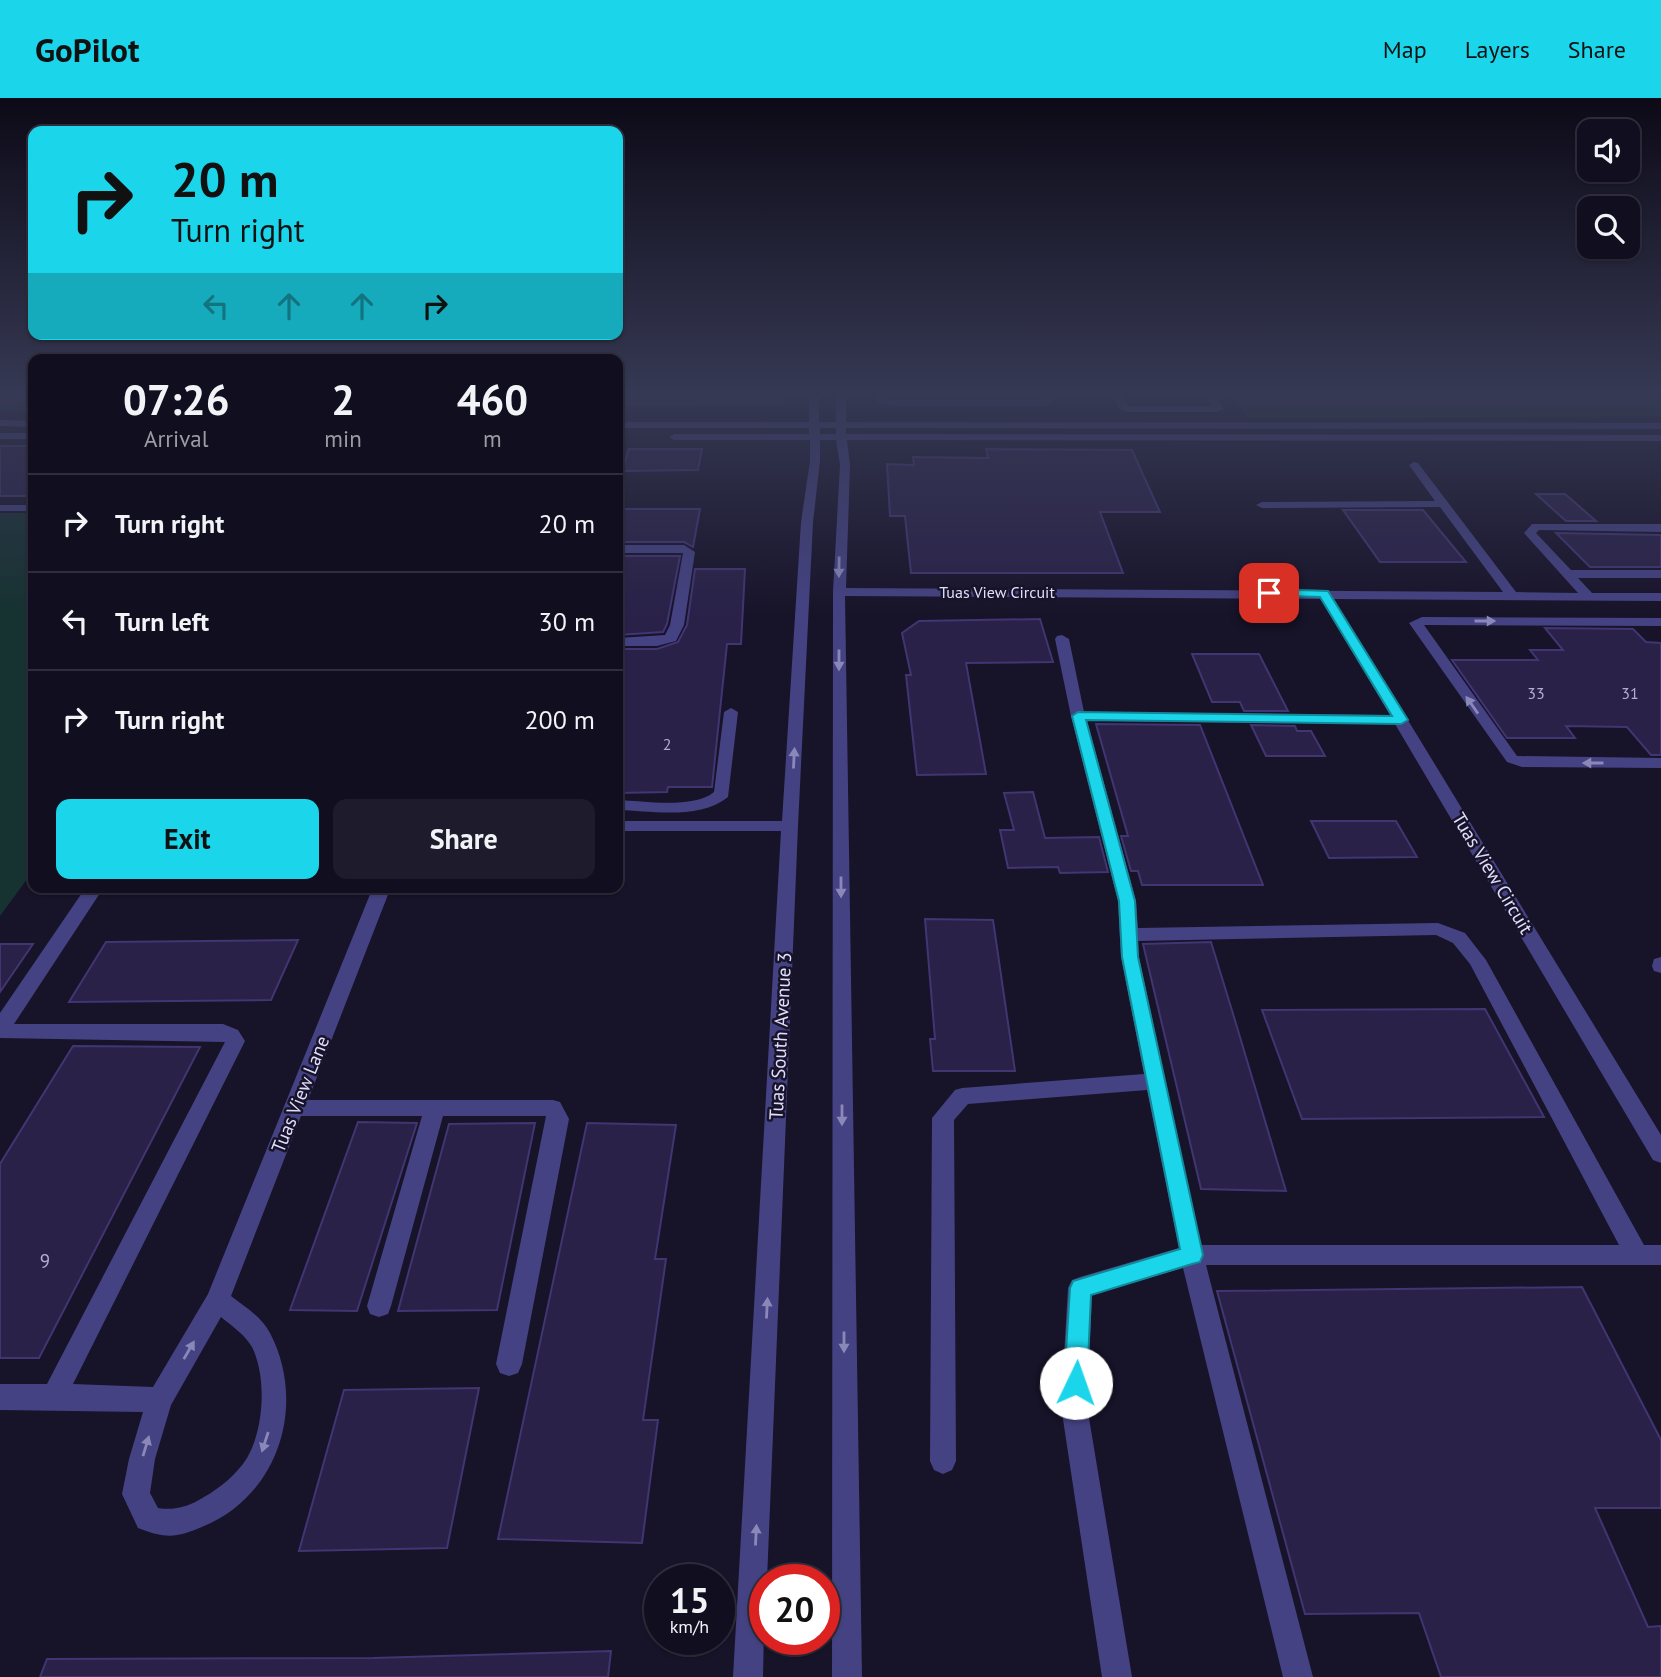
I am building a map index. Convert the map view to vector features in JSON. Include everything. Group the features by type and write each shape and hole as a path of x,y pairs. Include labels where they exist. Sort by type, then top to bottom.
{"street":[{"name":"Tuas South Avenue 3","path":"748,1677 790,826 807,522 814,469"},
{"path":"845,469 839,592 847,1677"},
{"path":"1417,469 1511,594"},
{"path":"1262,505 1444,504"},
{"path":"0,508 28,508"},
{"path":"1587,596 1530,533 1536,526 1661,528"},
{"path":"623,549 684,549 689,552 677,625 671,638 657,642 623,642"},
{"path":"1567,574 1661,574"},
{"name":"Tuas View Circuit","path":"839,592 1661,597"},
{"name":"Tuas View Circuit","path":"1324,593 1661,1154"},
{"path":"1661,622 1416,623 1512,760 1661,763"},
{"path":"1062,639 1078,716 1127,901 1128,934 1192,1255 1298,1677"},
{"path":"623,805 703,805 718,799 722,794 731,712"},
{"path":"1078,716 1401,720"},
{"path":"623,826 790,826"},
{"path":"0,1030 91,893"},
{"name":"Tuas View Lane","path":"218,1300 260,1338 273,1375 271,1424 257,1466 233,1495 203,1514 164,1524 148,1518 136,1494 142,1459 160,1400 218,1300 380,893"},
{"path":"1128,934 1438,929 1460,938 1477,960 1649,1255"},
{"path":"0,1030 223,1032 235,1041 136,1229 54,1396"},
{"path":"943,1461 943,1118 962,1096 1156,1081"},
{"path":"294,1108 546,1106 557,1112 558,1119 509,1364"},
{"path":"379,1306 435,1107"},
{"path":"1118,1677 1074,1406 1080,1288 1192,1255 1649,1255"},
{"path":"0,1397 160,1400"}],"green space":[{"path":"0,513 28,513 28,878 0,916"}],"building":[{"path":"0,469 28,469 28,496 0,496"},
{"path":"623,469 698,469 623,471"},
{"path":"887,469 1140,469 1160,512 1100,512 1123,573 911,573 905,516 890,516"},
{"path":"1536,494 1565,494 1596,521 1566,521"},
{"path":"623,509 700,509 693,547 684,542 623,542"},
{"path":"1343,510 1423,510 1466,562 1380,562"},
{"path":"1556,533 1661,535 1661,567 1590,567"},
{"path":"623,556 680,556 667,624 663,632 623,635"},
{"path":"695,569 745,569 741,644 727,644 712,787 668,787 667,792 623,793 623,649 657,649 678,642 687,625"},
{"path":"1040,619 1053,662 966,663 986,774 917,775 906,675 911,675 902,633 919,621"},
{"path":"1545,628 1633,629 1646,642 1661,643 1661,755 1651,755 1627,727 1566,726 1575,738 1507,738 1452,660 1538,660 1530,650 1563,650"},
{"path":"1192,654 1259,654 1288,711 1244,711 1240,702 1212,702"},
{"path":"1096,724 1200,725 1263,885 1142,885 1138,871 1131,871 1121,836 1128,836"},
{"path":"1251,725 1295,726 1297,731 1311,731 1325,756 1266,756"},
{"path":"1033,792 1045,838 1099,837 1108,872 1060,873 1058,867 1008,868 1000,830 1014,830 1004,793"},
{"path":"1311,821 1396,821 1417,857 1329,858"},
{"path":"925,919 993,920 1015,1071 933,1071 930,1039 935,1039"},
{"path":"298,940 271,1000 69,1002 106,942"},
{"path":"1211,942 1286,1191 1201,1189 1143,944"},
{"path":"0,944 33,944 0,992"},
{"path":"1485,1009 1544,1117 1302,1119 1262,1010"},
{"path":"73,1046 200,1047 39,1358 0,1358 0,1164"},
{"path":"358,1122 417,1123 357,1311 290,1310"},
{"path":"535,1123 497,1310 398,1311 449,1124"},
{"path":"587,1123 676,1125 655,1259 666,1259 643,1420 658,1420 642,1543 498,1539"},
{"path":"1582,1287 1661,1440 1661,1508 1595,1508 1648,1627 1661,1626 1661,1677 1441,1677 1419,1613 1305,1614 1217,1291"},
{"path":"479,1388 447,1548 299,1551 344,1390"},
{"path":"611,1651 608,1677 40,1677 47,1659 373,1658"}],"route":[{"path":"1076,1383 1080,1288 1192,1255 1130,957 1127,901 1078,716 1401,720 1324,593 1269,593"}]}
